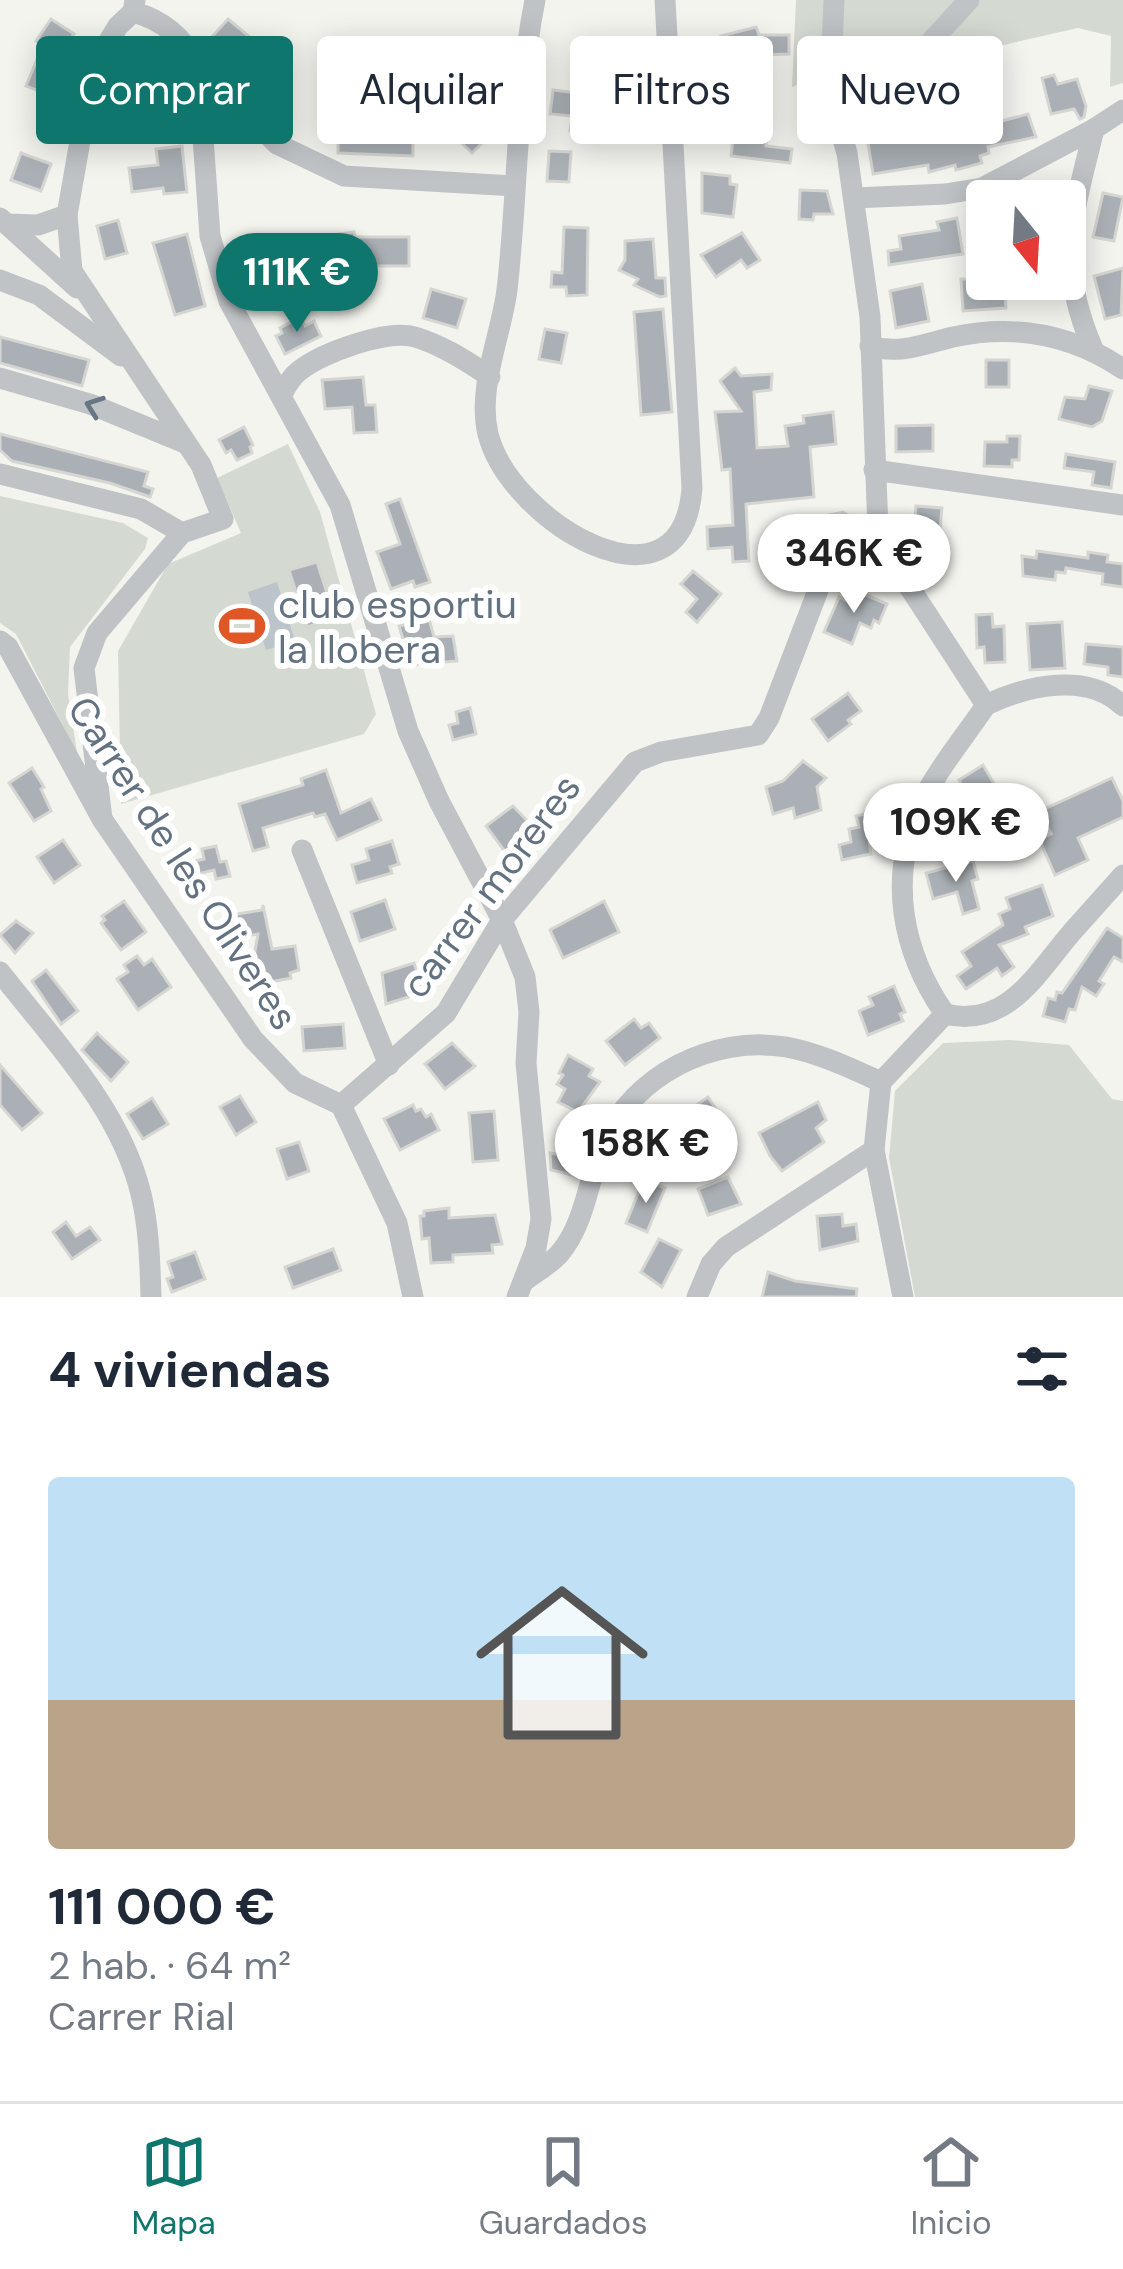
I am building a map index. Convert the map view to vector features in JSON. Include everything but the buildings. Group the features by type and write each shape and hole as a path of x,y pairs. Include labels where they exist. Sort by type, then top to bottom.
{"street":[{"path":"536,0 523,73 507,291 490,376 488,434 519,494 545,519 578,538 631,555 655,553 674,538 691,508 665,0"},
{"path":"834,0 830,94 854,198 870,346 878,530 884,548 986,705"},
{"path":"936,36 969,0"},
{"path":"101,819 84,668 97,633 182,532 223,519 201,465 72,271 67,215 92,67 134,6 178,36"},
{"path":"854,198 982,188 1123,110"},
{"path":"1093,349 1080,320 1068,254 1094,129"},
{"path":"203,144 210,236 229,301 340,505 408,730 439,801 502,920 525,977 528,1085 541,1219 521,1289"},
{"path":"277,144 344,176 513,186"},
{"path":"3,221 38,225 67,215"},
{"path":"3,221 87,296"},
{"path":"0,280 39,296 138,369"},
{"path":"870,346 899,350 993,331 1037,333 1093,349 1123,369"},
{"path":"283,394 293,375 317,359 362,342 410,335 458,355 490,376"},
{"path":"0,378 90,404 186,443"},
{"path":"874,470 1123,506"},
{"path":"0,474 141,508 182,532"},
{"name":"carrer moreres","path":"341,1106 446,1013 502,920 635,761 758,735 769,718 827,567 845,554 884,548"},
{"name":"Carrer de les Oliveres","path":"0,641 8,647 101,819 272,1063 295,1083 341,1106"},
{"path":"1123,706 1112,696 1062,685 1018,689 986,705 919,808 908,851 903,923 911,956 945,1014 981,1016 1013,1002 1123,875"},
{"path":"302,850 389,1065"},
{"path":"0,972 94,1093 129,1158 147,1230 151,1297"},
{"path":"903,1297 874,1150 880,1082 945,1014"},
{"path":"521,1289 559,1255 572,1234 619,1113 638,1091 672,1068 718,1050 763,1045 805,1052 880,1082"},
{"path":"341,1106 397,1222 413,1297"},
{"path":"697,1297 711,1264 726,1247 874,1150"}],"shaded area":[{"path":"796,0 1123,0 1123,83 1110,87 1111,36 1078,28 1003,45 1003,36 797,36 797,85 792,87"},
{"name":"club esportiu la llobera","path":"288,444 320,512 376,714 364,734 121,804 118,651 168,564 241,533 217,478"},
{"path":"0,496 123,523 148,538 145,549 70,647 68,694 77,753 16,634 0,623"},
{"path":"277,582 295,641 266,650 248,592"},
{"path":"1010,1040 1069,1045 1112,1099 1123,1101 1123,1297 915,1297 889,1158 895,1091 943,1043"}],"place":[{"name":"club esportiu la llobera","path":"242,626"}]}
